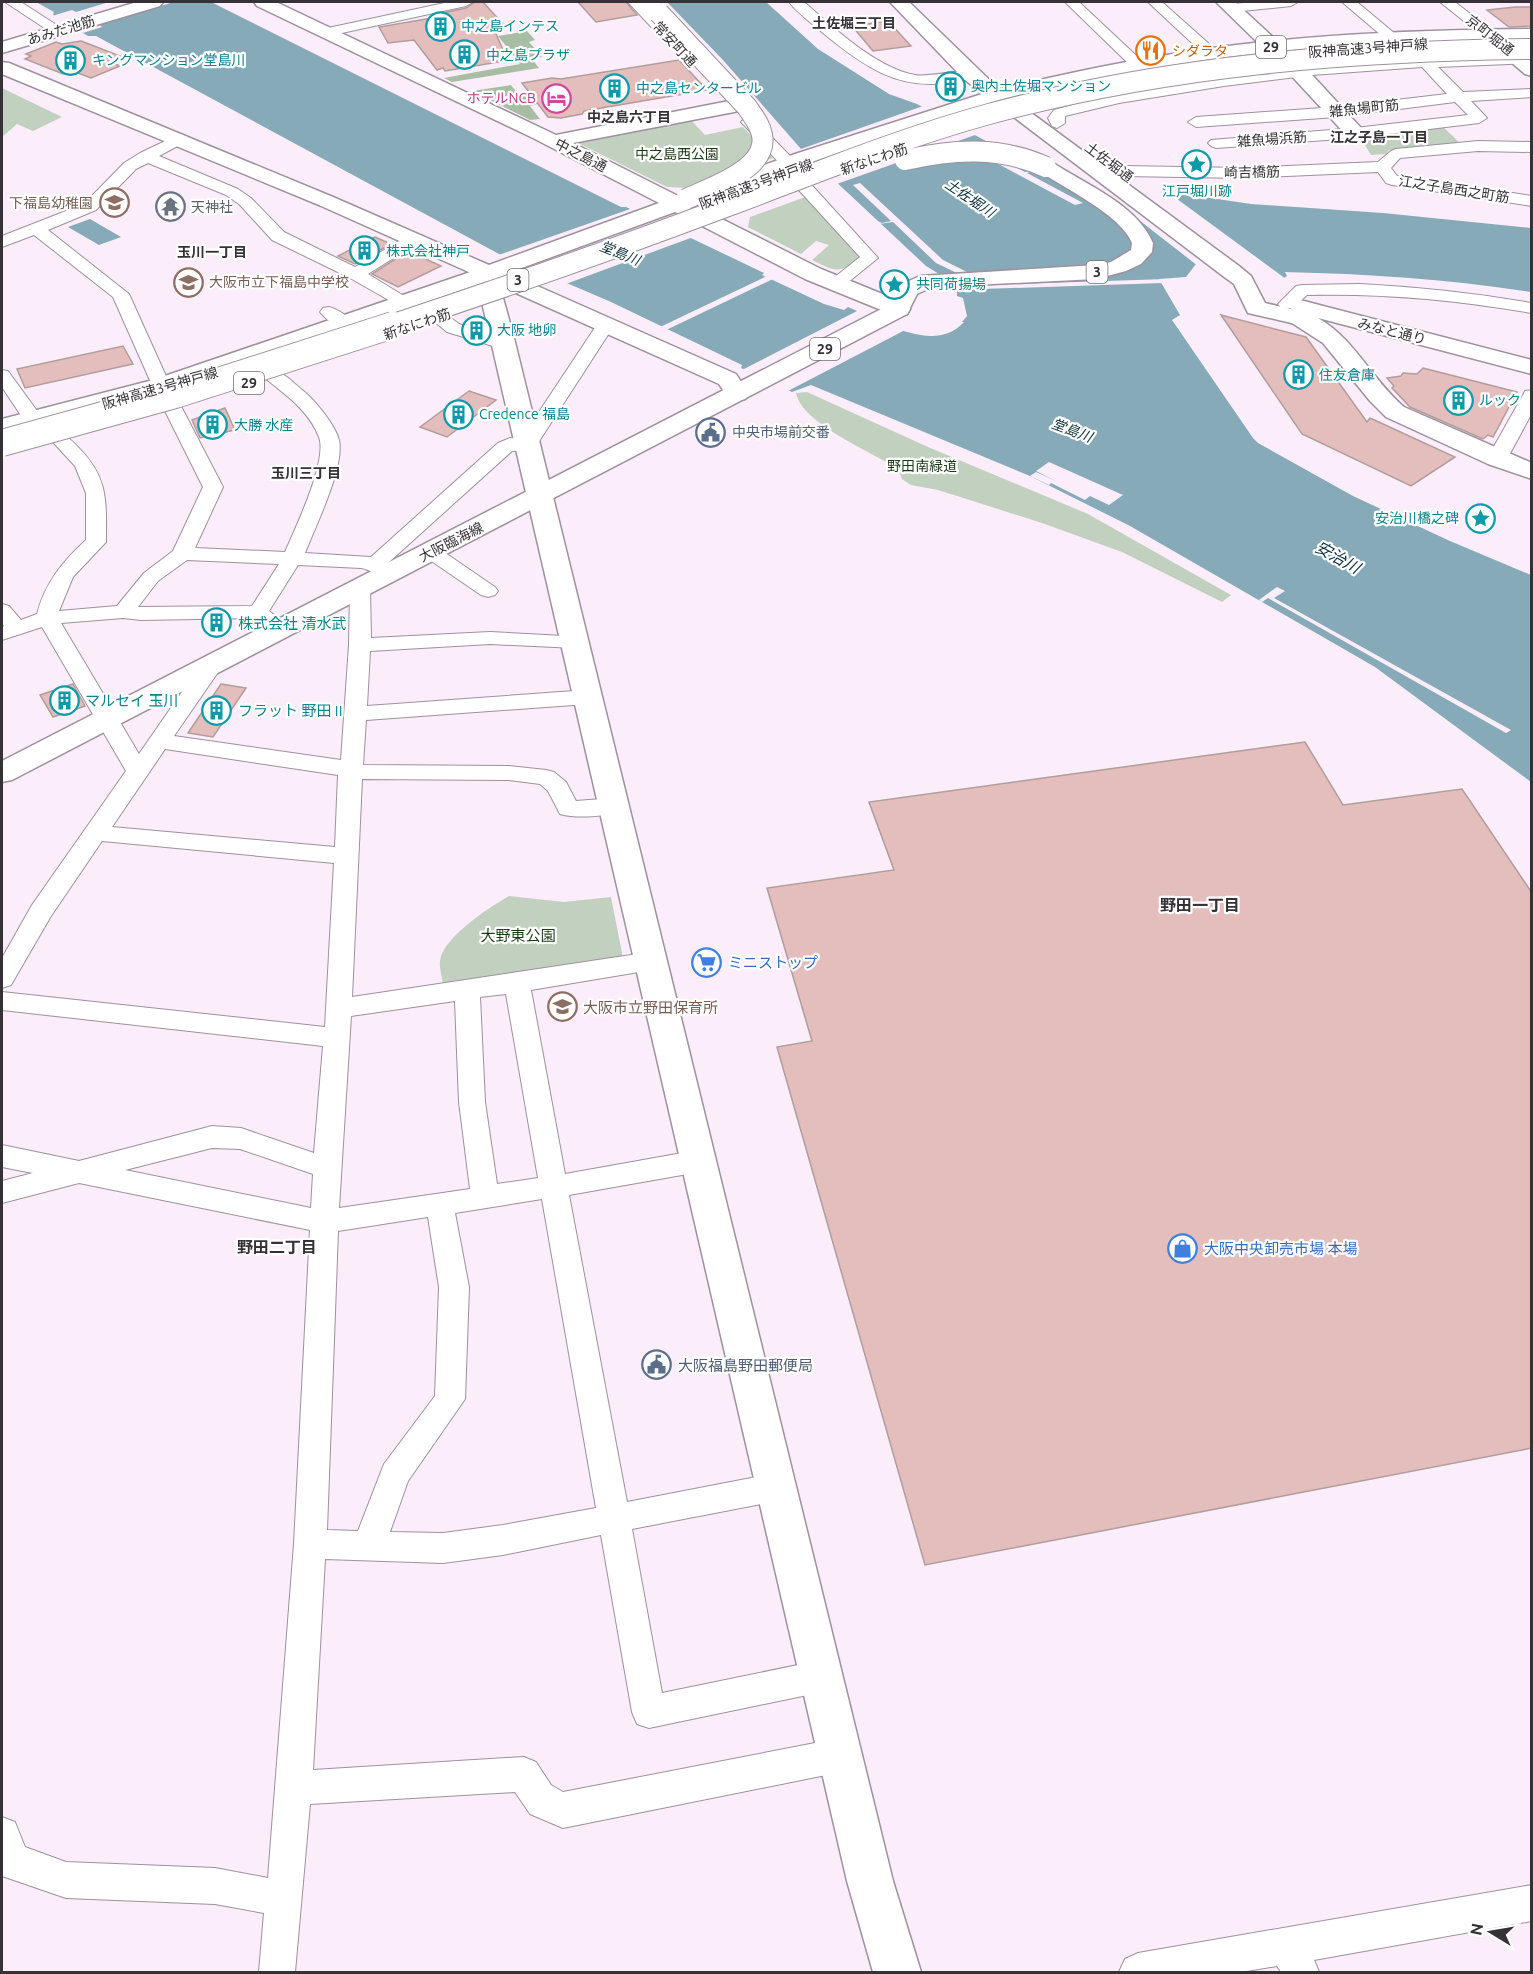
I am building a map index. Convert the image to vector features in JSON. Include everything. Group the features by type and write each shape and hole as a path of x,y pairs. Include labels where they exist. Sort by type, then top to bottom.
{"main road":[{"name":"あみだ池筋","path":"2,48 62,25 133,2"},
{"name":"あみだ池筋","path":"2,41 154,2"},
{"name":"中之島通","path":"263,2 554,141 690,218 894,312"},
{"name":"土佐堀通","path":"899,2 970,74 1057,123 1153,195 1271,296"},
{"name":"土佐堀通","path":"923,2 1020,103 1130,197 1242,281 1271,296"},
{"path":"1229,5 1296,69 1355,133"},
{"name":"3","path":"517,274 725,183 747,169 762,150 763,132 754,116 653,7"},
{"name":"新なにわ筋","path":"2,426 161,385 337,318 517,274 812,180 973,124 1020,103 1138,65 1274,47 1393,38 1489,34 1528,52"},
{"name":"京町堀通","path":"1489,34 1528,52"},
{"name":"阪神高速3号神戸線","path":"2,431 206,375 517,274 926,124 987,106 1072,86 1254,57 1389,46 1528,52"},
{"name":"阪神高速3号神戸線","path":"2,443 144,405 280,363 1020,103 1125,84 1261,64 1452,50 1528,52"},
{"name":"新なにわ筋","path":"2,454 174,408 492,298 517,274 655,213 690,218 795,161 946,110 1296,69 1421,57 1528,52"},
{"path":"2,67 180,139 414,240 517,274 606,324 728,379 737,394"},
{"path":"554,141 734,106"},
{"name":"3","path":"690,218 921,156 954,150 978,149 1013,154 1046,167 1126,219 1137,229 1143,243 1139,256 1132,261 1096,272 938,279 913,286 894,312"},
{"path":"1271,296 1322,330 1335,342 1382,402 1395,412 1497,459 1532,472"},
{"name":"みなと通り","path":"1271,296 1532,367"},
{"name":"みなと通り","path":"1271,296 1532,380"},
{"path":"492,298 506,345 526,445 538,479 540,496 870,1881 897,1972"},
{"name":"大阪臨海線","path":"2,772 360,589 382,569 431,552 894,312"}],"street":[{"path":"12,2 62,25"},
{"path":"328,32 466,2"},
{"name":"常安町通","path":"635,2 734,106 795,161"},
{"path":"796,2 844,44 897,75 922,81 970,74"},
{"path":"1072,2 1138,65"},
{"path":"1155,2 1212,54"},
{"path":"1229,5 1291,2"},
{"path":"1349,2 1393,38"},
{"name":"京町堀通","path":"1447,2 1489,34"},
{"path":"1057,123 1056,118 1059,113 1174,100 1296,69 1426,63 1528,52"},
{"path":"1426,63 1458,98"},
{"name":"雑魚場町筋","path":"1196,122 1336,112 1458,98 1532,93"},
{"name":"雑魚場浜筋","path":"1216,143 1355,133 1479,118 1458,98"},
{"path":"1174,100 1245,173"},
{"path":"2,242 90,207 130,166 180,139"},
{"path":"1382,167 1396,153 1478,146 1532,147"},
{"path":"145,156 231,192 245,201 278,236 356,274 405,302"},
{"name":"崎吉橋筋","path":"1122,171 1245,173 1382,167"},
{"name":"江之子島西之町筋","path":"1382,167 1392,180 1532,201"},
{"path":"812,180 870,258 835,284"},
{"path":"37,229 120,294 161,385 213,487 182,554 152,577 123,612"},
{"path":"356,274 414,240"},
{"path":"1271,296 1302,290 1415,291 1470,297 1532,308"},
{"path":"438,316 453,328 506,345"},
{"path":"182,554 293,558 382,569 505,447 510,444 526,445 606,324"},
{"path":"2,375 33,419"},
{"path":"258,612 293,558 323,482 330,453 329,438 306,402 272,375"},
{"path":"1497,459 1532,395"},
{"path":"60,440 84,464 96,494 96,542 69,566 60,578 47,618 137,770"},
{"path":"431,552 488,591"},
{"path":"277,1972 294,1788 310,1544 327,1168 339,1008 354,714 360,645 360,589"},
{"path":"2,610 9,632 47,618 123,612 141,614 258,612 281,629"},
{"path":"360,645 490,638 575,642"},
{"path":"2,979 41,911 212,665"},
{"path":"354,714 588,697"},
{"path":"159,741 344,768 351,772 509,773 546,777 558,787 567,809 615,806"},
{"path":"95,833 347,856"},
{"path":"339,1008 651,961"},
{"path":"517,983 552,1187 649,1712 822,1676"},
{"path":"467,990 472,1102 485,1198"},
{"path":"2,1001 337,1038"},
{"path":"2,1192 212,1137 241,1139 327,1168"},
{"path":"2,1156 324,1222 440,1206 699,1161"},
{"path":"369,1545 395,1474 450,1399 454,1287 440,1206"},
{"path":"310,1544 443,1548 503,1540 777,1487"},
{"path":"294,1788 524,1774 537,1799 549,1808 563,1810 841,1755"},
{"path":"6,1852 66,1880 214,1886 284,1899"},
{"path":"1138,1972 1294,1959 1532,1903"}],"green space":[{"path":"527,31 535,40 529,42 542,57 532,59 539,68 452,82 444,78 520,64 498,36"},
{"path":"511,85 517,93 527,91 537,104 530,106 540,119 530,120 472,91"},
{"path":"2,88 62,117 33,131 17,124 2,137"},
{"name":"中之島西公園","path":"689,118 705,135 743,127 773,158 689,188 667,187 574,141"},
{"path":"1441,125 1461,144 1389,150 1386,154 1371,155 1359,135"},
{"path":"808,196 864,257 844,268 828,268 812,260 829,245 816,241 801,254 748,227 750,217"},
{"name":"野田南緑道","path":"807,392 928,447 1088,514 1231,595 1222,602 1122,552 1042,523 938,490 911,485 902,479 898,469 839,436 811,415 801,404 796,393"},
{"name":"大野東公園","path":"509,896 564,902 611,897 623,958 443,984 440,961 449,942 468,924"}],"water":[{"path":"36,2 211,2 621,207 626,207 824,304 844,310 848,307 892,327 923,335 938,336 952,331 964,322 962,322 967,316 963,298 957,296 957,285 926,266 801,149 723,60 667,2 766,2 818,49 889,94 917,104 999,148 1011,158 1066,186 1104,200 1177,199 1184,194 1251,204 1383,213 1531,228 1531,292 1439,280 1378,276 1285,272 1287,276 1284,278 1196,264 1186,277 1159,279 1180,315 1172,320 1258,443 1353,496 1531,575 1531,782 1375,667 1130,526 1030,476 811,385 792,392 741,368 742,365 611,302 499,254 96,36 88,36"},
{"path":"90,219 121,237 99,245 68,227"}],"pier":[{"path":"109,2 174,2 99,24 102,27 83,33 52,16 72,10 76,12"},
{"path":"926,105 978,134 834,185 798,150"},
{"path":"968,142 1025,172 1034,170 1027,173 1083,203 1075,205 961,144"},
{"path":"860,183 943,260 969,273 963,276 936,263 893,222 879,224 875,220 882,223 891,221 853,185"},
{"path":"1173,196 1286,279 1198,266 1112,199"},
{"path":"633,208 696,236 563,285 496,256"},
{"path":"769,275 775,278 664,331 658,328"},
{"path":"1166,279 1167,281 1163,283 954,290 953,286"},
{"path":"859,308 909,328 786,392 740,371 859,310"},
{"path":"1049,462 1123,495 1109,505 1090,496 1085,500 1051,483 1049,485 1030,476 1036,472 1056,481 1036,471"},
{"path":"1277,587 1285,591 1274,598 1511,730 1506,733 1268,598 1262,602 1259,600"}],"building":[{"path":"475,2 483,2 503,24 493,27 504,52 505,61 445,71 443,68 437,70 414,40 388,43 379,27 444,16 442,13 466,8"},
{"path":"578,2 626,2 637,15 596,22"},
{"path":"1532,7 1532,26 1509,27 1487,10"},
{"path":"888,21 911,46 873,51 852,26"},
{"name":"キングマンション堂島川","path":"81,41 120,56 113,59 118,61 113,63 120,66 91,78 78,73 63,74 25,59 31,56 26,54 56,42 62,44"},
{"name":"中之島センタービル","path":"679,60 707,90 584,111 582,114 561,118 548,117 522,83 552,78 561,79"},
{"name":"株式会社神戸","path":"375,237 391,244 355,264 338,256"},
{"path":"408,251 441,266 398,287 372,274"},
{"name":"住友倉庫","path":"1221,315 1306,337 1367,422 1370,418 1455,457 1411,486 1302,434"},
{"path":"123,346 133,364 25,388 17,369"},
{"name":"ルック","path":"1423,368 1517,392 1493,437 1488,435 1483,439 1410,407 1392,388 1394,386 1387,378 1401,376 1403,373 1417,374"},
{"name":"Credence 福島","path":"469,391 496,400 447,437 420,427"},
{"name":"大勝 水産","path":"225,408 235,430 200,438 192,420"},
{"name":"マルセイ 玉川","path":"73,684 85,706 53,717 40,695"},
{"name":"フラット 野田 II","path":"221,684 246,688 213,737 188,733"},
{"name":"大阪中央卸売市場 本場","path":"1305,742 1343,805 1462,789 1532,893 1532,1448 925,1565 777,1047 812,1041 767,888 894,870 869,802"}],"place":[{"name":"中之島インテス","path":"440,26"},
{"name":"シダラタ","path":"1151,51"},
{"name":"中之島プラザ","path":"465,55"},
{"name":"キングマンション堂島川","path":"71,60"},
{"name":"奥内土佐堀マンション","path":"950,86"},
{"name":"中之島センタービル","path":"615,88"},
{"name":"ホテルNCB","path":"557,98"},
{"name":"江戸堀川跡","path":"1197,164"},
{"name":"下福島幼稚園","path":"114,203"},
{"name":"天神社","path":"170,207"},
{"name":"株式会社神戸","path":"365,251"},
{"name":"大阪市立下福島中学校","path":"188,282"},
{"name":"共同荷揚場","path":"895,284"},
{"name":"大阪 地卵","path":"476,330"},
{"name":"住友倉庫","path":"1298,375"},
{"name":"ルック","path":"1458,400"},
{"name":"Credence 福島","path":"458,414"},
{"name":"大勝 水産","path":"213,425"},
{"name":"中央市場前交番","path":"711,432"},
{"name":"安治川橋之碑","path":"1480,518"},
{"name":"株式会社 清水武","path":"217,623"},
{"name":"マルセイ 玉川","path":"64,700"},
{"name":"フラット 野田 II","path":"217,710"},
{"name":"ミニストップ","path":"707,962"},
{"name":"大阪市立野田保育所","path":"562,1007"},
{"name":"大阪中央卸売市場 本場","path":"1183,1248"},
{"name":"大阪福島野田郵便局","path":"657,1365"}],"district":[{"name":"土佐堀三丁目","path":"854,23"},
{"name":"中之島六丁目","path":"629,117"},
{"name":"江之子島一丁目","path":"1379,137"},
{"name":"玉川一丁目","path":"212,252"},
{"name":"玉川三丁目","path":"306,473"},
{"name":"野田一丁目","path":"1200,905"},
{"name":"野田二丁目","path":"277,1247"}],"water label":[{"name":"土佐堀川","path":"970,198"},
{"name":"堂島川","path":"620,253"},
{"name":"堂島川","path":"1072,430"},
{"name":"安治川","path":"1338,557"}]}
